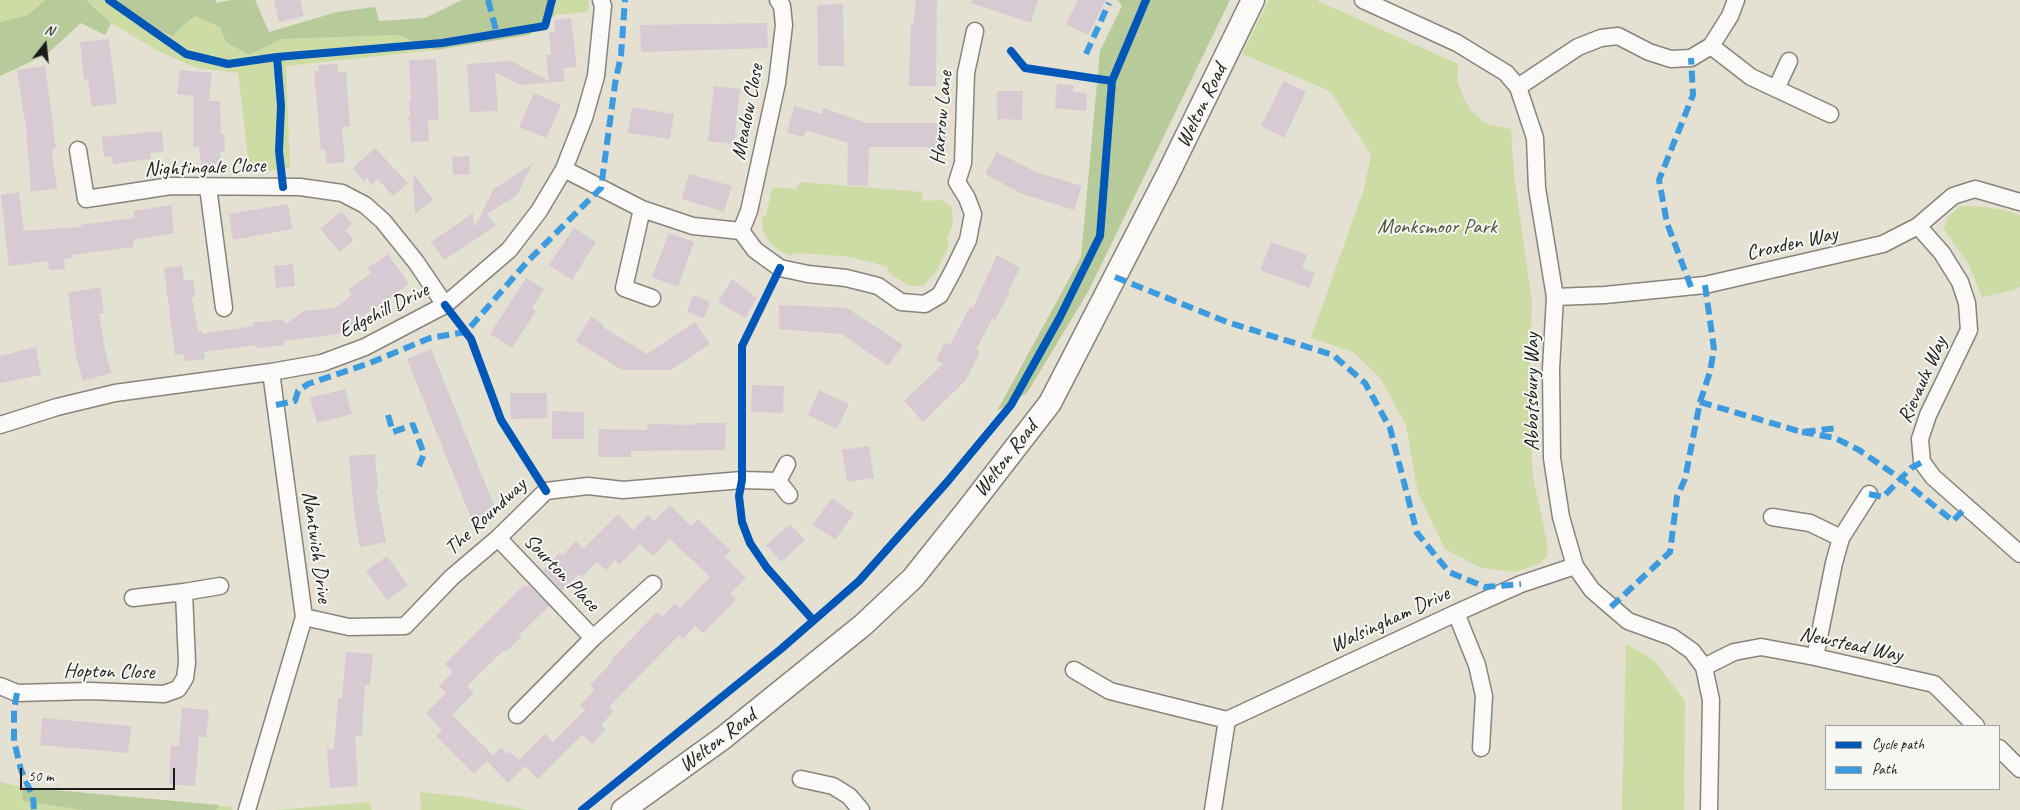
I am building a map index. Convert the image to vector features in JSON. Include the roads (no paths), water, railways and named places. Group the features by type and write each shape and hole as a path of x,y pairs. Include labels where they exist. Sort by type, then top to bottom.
{"street":[{"name":"Meadow Close","path":"741,231 749,212 777,83 784,25 782,6 778,0"},
{"name":"Welton Road","path":"623,810 723,738 863,625 913,578 1050,403 1167,176 1253,0"},
{"name":"Abbotsbury Way","path":"1363,0 1457,43 1506,73 1518,87 1534,138 1537,188 1555,297 1551,369 1552,458 1561,517 1575,566 1592,590 1628,621 1672,637 1692,651 1704,667 1711,700 1709,810"},
{"path":"1518,87 1578,47 1601,38 1618,36 1649,52 1671,59 1691,58 1711,46 1730,16 1736,0"},
{"name":"Edgehill Drive","path":"0,425 57,407 115,393 271,372 322,363 365,348 445,305 509,250 538,211 564,169 584,118 596,76 603,2"},
{"name":"Harrow Lane","path":"741,231 755,250 780,268 808,274 846,278 878,286 901,302 924,304 940,294 968,240 973,214 967,198 957,182 963,163 966,129 966,73 975,31"},
{"path":"1711,46 1751,77 1830,114"},
{"path":"1776,89 1789,61"},
{"name":"Nightingale Close","path":"78,150 86,199 171,186 300,186 342,193 365,205 383,220 416,262 445,305"},
{"path":"564,169 642,209 693,226 741,231"},
{"path":"208,187 224,308"},
{"name":"Croxden Way","path":"1555,297 1605,295 1705,285 1883,244 1918,226 1953,196 1960,193 1975,189 2018,195"},
{"path":"642,209 624,288 652,298"},
{"name":"Rievaulx Way","path":"1918,226 1942,253 1960,282 1967,304 1969,330 1928,415 1920,439 1922,462 1933,477 2020,554"},
{"name":"Nantwich Drive","path":"246,810 304,617 271,372"},
{"path":"787,464 778,481 789,495"},
{"name":"The Roundway","path":"304,617 349,627 405,626 452,577 498,538 546,491 588,486 623,490 742,480 778,481"},
{"path":"1815,658 1834,563 1841,538 1868,494"},
{"path":"1772,517 1810,523 1841,538"},
{"name":"Sourton Place","path":"498,538 593,638"},
{"name":"Walsingham Drive","path":"1227,720 1521,584 1575,566"},
{"name":"Sourton Place","path":"517,715 593,638 653,584"},
{"path":"133,598 220,586"},
{"name":"Hopton Close","path":"0,686 17,693 90,691 164,694 178,688 185,678 186,663 184,592"},
{"path":"1456,613 1477,664 1484,696 1481,748"},
{"name":"Newstead Way","path":"1704,667 1734,652 1760,647 1815,658 1934,684 1975,725"},
{"path":"1074,670 1110,691 1227,720 1213,810"},
{"path":"2000,749 2020,769"},
{"path":"801,778 833,786 849,796 861,810"}],"park label":[{"name":"Monksmoor Park","path":"1437,227"}]}
